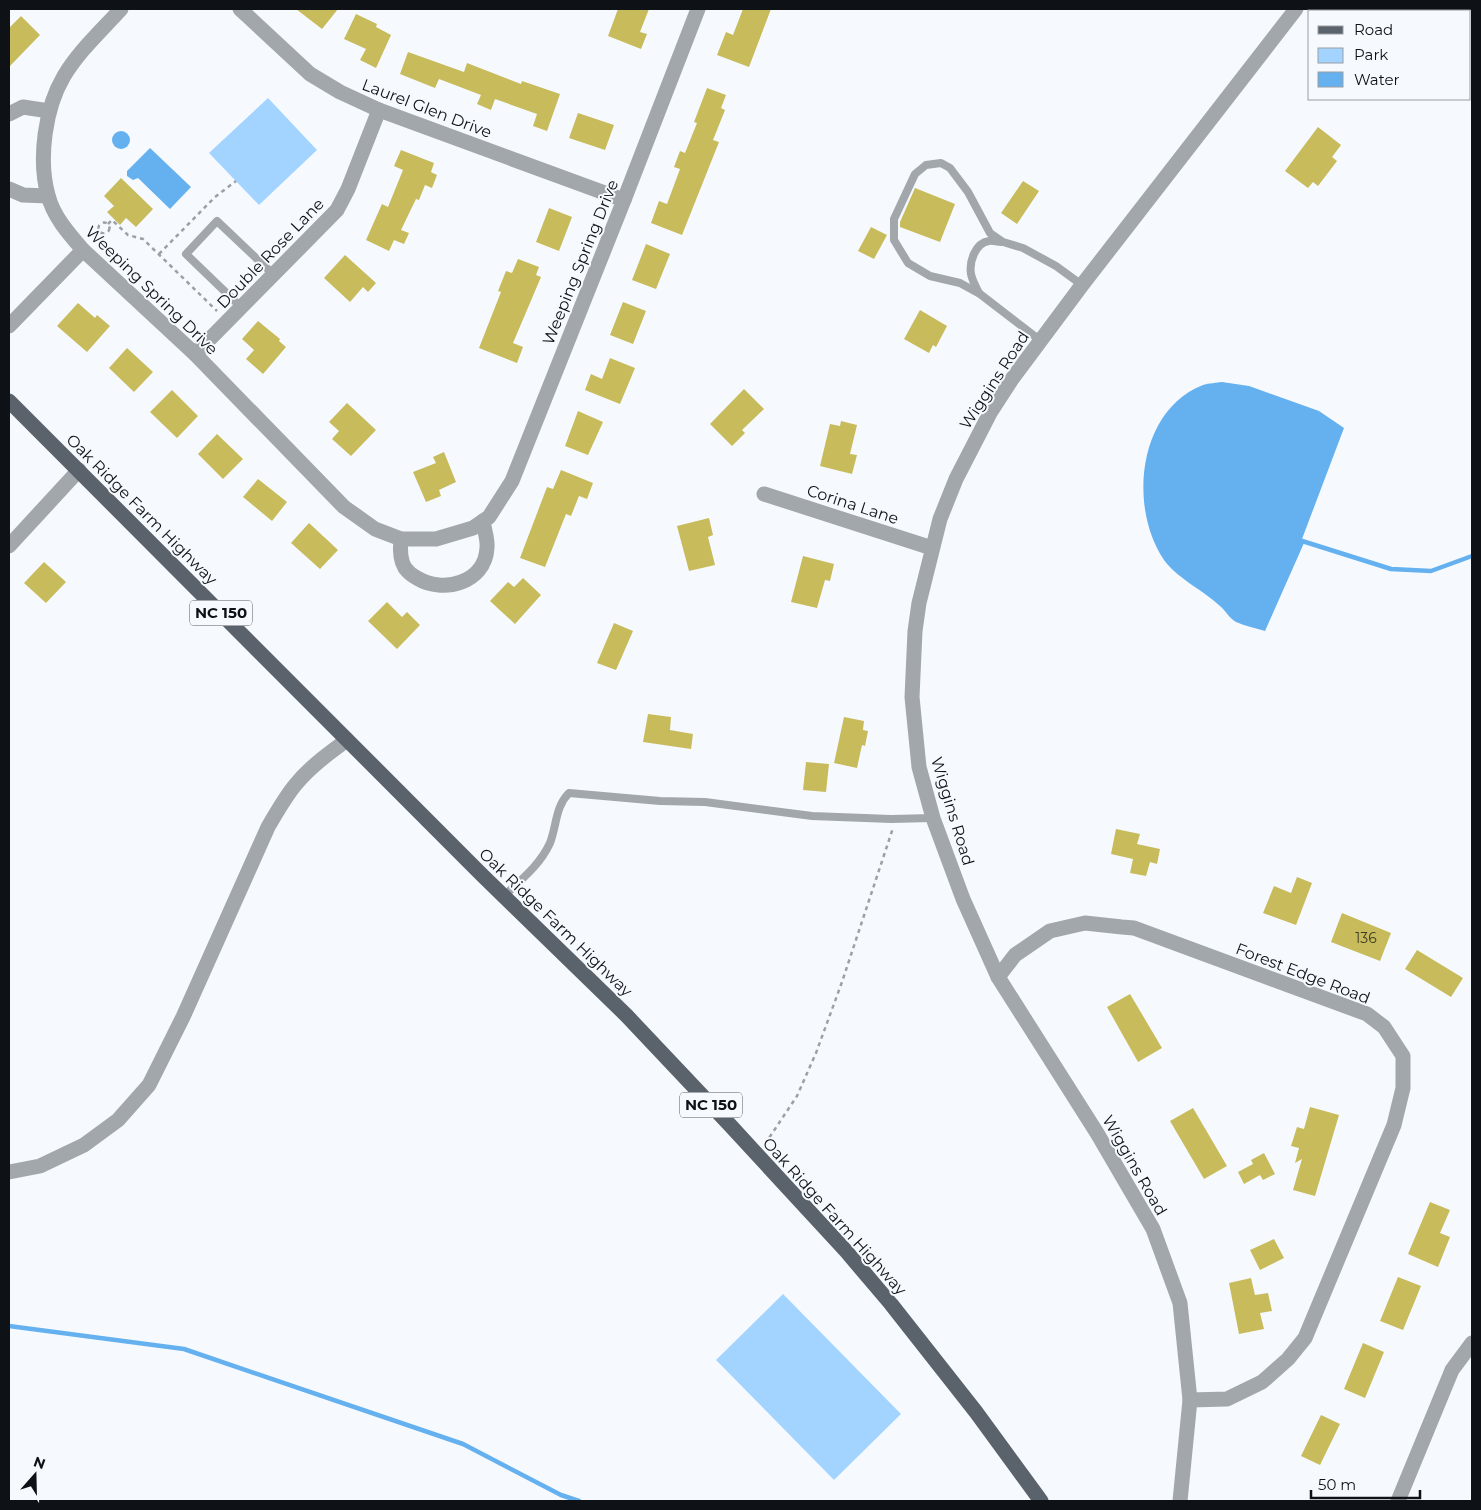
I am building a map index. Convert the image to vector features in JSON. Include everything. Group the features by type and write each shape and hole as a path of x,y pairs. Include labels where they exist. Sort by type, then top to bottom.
{"main road":[{"name":"Oak Ridge Farm Highway","path":"9,401 347,740 627,1016 846,1251 976,1412 1041,1501"}],"street":[{"name":"Weeping Spring Drive","path":"121,9 78,56 63,77 49,111 44,141 44,168 48,196 60,221 83,250 195,354 344,507 375,529 401,538 436,539 473,528 489,517 512,481 698,9"},
{"name":"Laurel Glen Drive","path":"240,9 310,74 340,92 379,110 624,200"},
{"name":"Wiggins Road","path":"1180,1501 1190,1400 1180,1303 1153,1230 1097,1132 998,976 963,899 933,818 919,767 912,697 915,631 919,603 940,519 956,479 976,439 1012,379 1082,285 1296,9"},
{"path":"9,114 23,107 49,111"},
{"name":"Double Rose Lane","path":"195,354 337,210 348,189 379,110"},
{"path":"9,189 23,195 48,196"},
{"path":"9,326 83,250"},
{"path":"9,546 79,470"},
{"name":"Corina Lane","path":"764,494 932,548"},
{"path":"401,538 400,553 405,568 412,575 424,583 442,586 462,583 477,571 485,559 487,547 483,521"},
{"path":"9,1172 40,1166 84,1145 118,1120 149,1085 183,1017 268,827 297,782 318,762 347,740"},
{"name":"Forest Edge Road","path":"998,976 1015,955 1050,931 1086,923 1134,928 1367,1014 1384,1027 1402,1056 1403,1088 1394,1126 1305,1338 1288,1359 1262,1382 1227,1399 1190,1400"},
{"path":"1398,1501 1452,1370 1472,1343"}],"lane":[{"path":"1003,242 990,233 968,192 950,168 941,163 926,165 915,174 894,219 894,240 908,263 930,276 960,283 980,294 1041,340"},
{"path":"242,308 186,254 217,221 274,275"},
{"path":"980,294 971,275 971,265 978,248 983,243 989,241 1003,242 1023,248 1056,266 1082,285"},
{"path":"504,896 532,870 550,843 562,800 569,793 705,802 812,816 896,819 933,818"}],"path":[{"path":"159,254 215,197 236,181"},
{"path":"108,224 112,220 128,235 140,237 218,312"},
{"path":"94,238 100,232 100,224 103,222 108,224"},
{"path":"100,232 106,233 109,231 108,224"},
{"path":"758,1156 797,1096 816,1053 842,982 896,819"}],"green space":[{"path":"268,98 317,150 259,205 209,153"},
{"path":"783,1294 901,1414 834,1480 716,1360"}],"water":[{"path":"121,131 127,134 130,140 127,146 121,149 115,146 112,140 115,134"},
{"path":"150,148 191,187 170,209 138,178 133,180 127,176 127,171"},
{"path":"1222,382 1249,386 1319,411 1344,428 1302,539 1304,543 1265,631 1234,621 1213,600 1170,567 1164,560 1153,538 1146,514 1143,488 1146,462 1153,437 1164,415 1181,398 1203,385"}],"building":[{"path":"296,9 338,9 322,29"},
{"path":"618,9 649,9 640,32 647,34 641,49 608,36"},
{"path":"743,9 771,9 749,67 717,55 726,32 733,35"},
{"path":"356,14 377,24 376,27 391,35 376,68 360,60 366,49 344,39"},
{"path":"21,16 40,35 9,67 9,28"},
{"path":"408,52 464,72 467,63 521,84 522,81 560,94 547,131 533,126 537,114 495,99 491,110 477,104 481,95 439,79 435,88 400,74"},
{"path":"707,88 726,95 721,108 725,110 713,140 719,142 682,235 651,223 659,201 667,204 680,169 674,167 680,151 685,153 697,123 694,122"},
{"path":"578,113 614,125 605,150 569,138"},
{"path":"1318,127 1341,145 1332,157 1337,161 1318,186 1313,182 1308,188 1285,171"},
{"path":"401,150 434,163 431,172 437,175 432,188 425,185 419,200 416,199 401,230 409,233 404,244 394,240 389,251 366,240 382,204 388,207 403,170 394,166"},
{"path":"121,178 153,209 136,227 126,218 120,225 107,212 114,206 104,196"},
{"path":"1023,181 1039,191 1017,224 1001,213"},
{"path":"915,188 955,204 940,242 900,227 900,222"},
{"path":"549,208 572,217 559,251 536,242"},
{"path":"871,227 887,235 874,259 858,251"},
{"path":"646,244 670,254 656,289 632,280"},
{"path":"345,255 376,283 368,292 363,287 350,302 324,278"},
{"path":"518,259 539,267 536,275 541,277 513,343 523,347 517,363 479,348 501,292 498,291 506,271 512,273"},
{"path":"623,302 646,311 633,344 610,335"},
{"path":"78,303 95,318 97,315 110,326 87,352 57,326"},
{"path":"920,310 947,326 936,347 933,345 929,353 904,339"},
{"path":"258,321 280,339 279,341 286,347 263,374 246,359 254,350 242,339"},
{"path":"127,348 153,372 134,392 109,368"},
{"path":"610,358 635,368 620,404 585,390 591,374 602,379"},
{"path":"744,389 764,409 742,430 745,433 732,446 710,424"},
{"path":"172,390 198,416 177,438 150,412"},
{"path":"347,403 376,430 351,456 332,439 339,431 329,422"},
{"path":"578,411 603,422 588,455 565,446"},
{"path":"841,421 857,425 850,454 857,455 852,474 820,466 830,424 840,426"},
{"path":"217,434 243,459 223,479 198,454"},
{"path":"444,452 456,482 439,490 441,496 426,502 413,472 436,463 433,457"},
{"path":"561,470 593,483 587,499 579,496 571,516 566,514 545,567 520,558 547,487 553,489"},
{"path":"258,479 287,502 272,521 243,497"},
{"path":"709,518 713,535 708,537 715,565 689,571 677,526"},
{"path":"309,523 338,550 320,569 291,543"},
{"path":"803,556 834,564 830,581 825,580 817,608 791,602"},
{"path":"44,562 66,582 46,603 24,583"},
{"path":"523,578 541,595 515,624 490,601 508,582 514,587"},
{"path":"387,602 402,617 407,612 420,625 397,649 368,621"},
{"path":"614,623 633,631 616,670 597,663"},
{"path":"648,714 671,717 670,730 693,734 691,749 643,742"},
{"path":"844,717 864,721 863,730 868,731 865,746 862,745 857,768 834,763"},
{"path":"806,762 829,764 826,792 803,790"},
{"path":"1116,829 1140,834 1137,844 1160,849 1157,864 1150,862 1146,876 1130,873 1133,859 1111,854"},
{"path":"1297,877 1312,883 1296,925 1263,913 1274,886 1291,893"},
{"path":"1342,913 1391,933 1380,961 1331,942"},
{"path":"1417,950 1463,978 1451,997 1405,969"},
{"path":"1130,994 1162,1048 1138,1062 1107,1007"},
{"path":"1310,1107 1339,1115 1315,1196 1293,1190 1302,1159 1295,1163 1299,1148 1291,1146 1297,1127 1304,1129"},
{"path":"1193,1108 1227,1166 1204,1179 1170,1121"},
{"path":"1264,1153 1275,1174 1263,1180 1260,1175 1244,1184 1238,1172 1253,1164 1251,1160"},
{"path":"1430,1202 1450,1210 1440,1233 1450,1237 1438,1267 1408,1254"},
{"path":"1274,1239 1284,1258 1260,1270 1250,1250"},
{"path":"1398,1277 1421,1286 1403,1330 1380,1321"},
{"path":"1251,1278 1255,1295 1268,1293 1272,1311 1260,1313 1264,1329 1239,1334 1229,1283"},
{"path":"1363,1343 1384,1352 1365,1398 1344,1389"},
{"path":"1321,1415 1340,1424 1320,1465 1301,1456"}],"waterway":[{"path":"1299,540 1391,569 1431,571 1472,556"},
{"path":"9,1326 184,1349 463,1444 561,1495 579,1501"}]}
